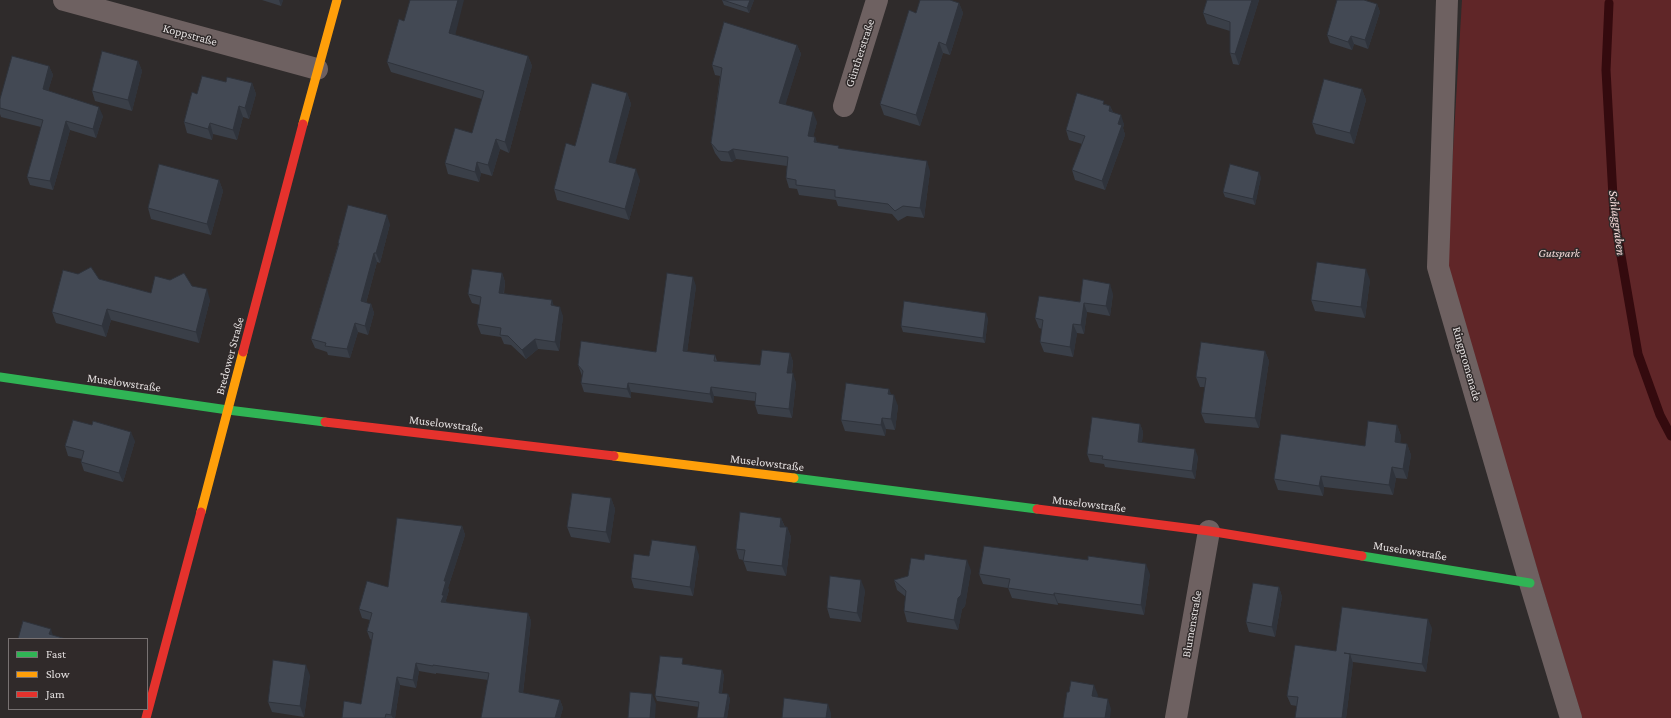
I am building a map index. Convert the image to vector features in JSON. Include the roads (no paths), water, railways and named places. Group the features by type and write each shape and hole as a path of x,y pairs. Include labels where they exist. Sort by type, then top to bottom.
{"street":[{"name":"Koppstraße","path":"64,0 317,69"},
{"name":"Bredower Straße","path":"146,718 317,69 337,0"},
{"name":"Güntherstraße","path":"844,106 877,0"},
{"name":"Ringpromenade","path":"1447,0 1438,267 1571,718"},
{"name":"Muselowstraße","path":"0,377 228,410 712,468 1209,531 1530,583"},
{"name":"Blumenstraße","path":"1176,718 1209,531"}],"waterway":[{"name":"Schlaggraben","path":"1609,3 1606,70 1614,215 1638,354 1660,415 1671,436"}],"park label":[{"name":"Gutspark","path":"1559,253"}]}
